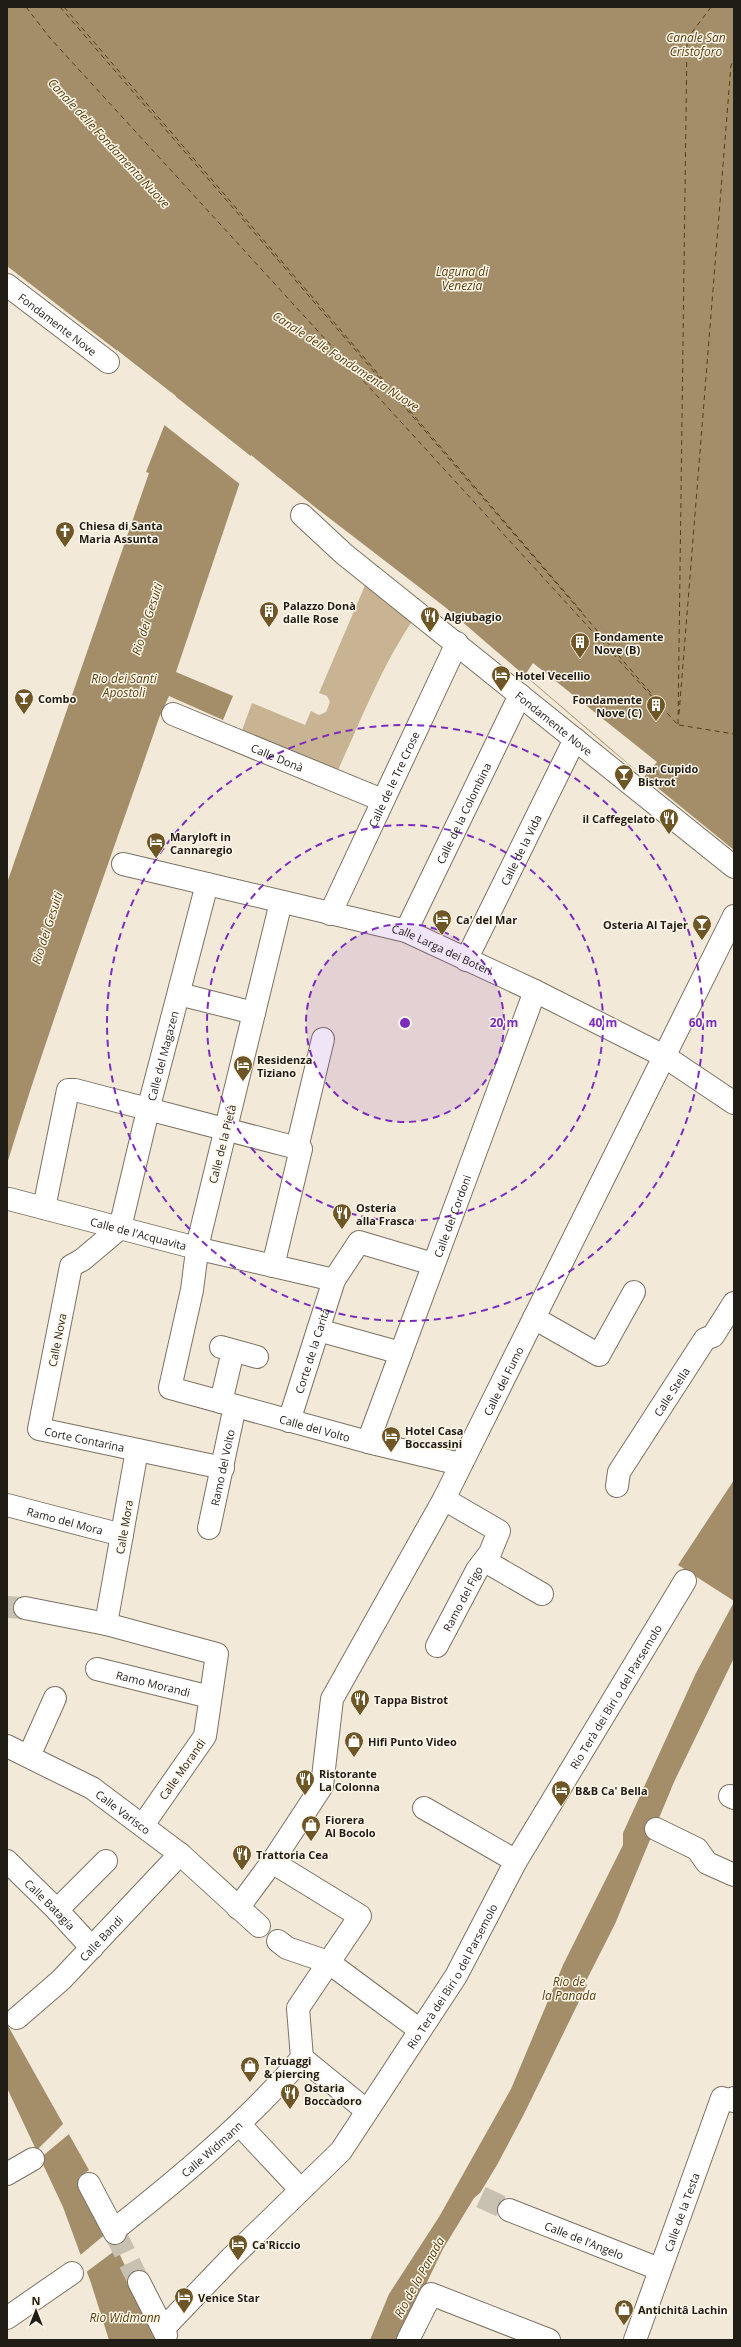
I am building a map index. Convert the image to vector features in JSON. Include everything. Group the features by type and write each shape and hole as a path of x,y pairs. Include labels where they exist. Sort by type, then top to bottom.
{"street":[{"name":"Fondamente Nove","path":"7,285 108,362"},
{"name":"Fondamente Nove","path":"302,515 344,554 457,643 734,867"},
{"name":"Calle de le Tre Crose","path":"330,914 382,800 457,643"},
{"name":"Calle de la Colombina","path":"406,931 520,695"},
{"name":"Calle Donà","path":"173,714 382,800"},
{"name":"Calle de la Vida","path":"466,960 575,739"},
{"name":"Calle Larga dei Boteri","path":"123,864 406,931 535,991 664,1056 733,1099"},
{"name":"Calle del Magazen","path":"120,1228 148,1110 207,884"},
{"name":"Calle de la Pietà","path":"170,1388 192,1290 198,1248 281,902"},
{"name":"Calle del Fumo","path":"272,1862 322,1786 332,1699 444,1499 460,1464 734,916"},
{"name":"Calle dei Cordoni","path":"368,1442 535,991"},
{"path":"179,994 254,1013"},
{"path":"297,1148 323,1039"},
{"path":"44,1208 68,1090 75,1090 301,1149 290,1198 270,1266 334,1280"},
{"name":"Calle de l'Acquavita","path":"9,1199 270,1266"},
{"name":"Calle Nova","path":"41,1423 71,1266 81,1260 120,1228"},
{"name":"Corte de la Carità","path":"289,1421 334,1280 359,1242 433,1264"},
{"path":"534,1318 600,1355 634,1292"},
{"name":"Calle Stella","path":"617,1486 619,1472 705,1339 713,1336 734,1303"},
{"path":"318,1330 401,1353"},
{"name":"Ramo del Volto","path":"209,1528 223,1468 228,1404 227,1349 257,1357"},
{"name":"Calle del Volto","path":"170,1388 368,1442 460,1464"},
{"name":"Corte Contarina","path":"41,1423 39,1429 139,1450 133,1478"},
{"path":"139,1450 223,1468"},
{"name":"Calle Mora","path":"106,1624 133,1478"},
{"name":"Ramo del Figo","path":"437,1646 477,1570 488,1557 499,1531 444,1499"},
{"name":"Ramo del Mora","path":"7,1505 122,1535"},
{"path":"488,1557 542,1594"},
{"name":"Rio Terà dei Biri o del Parsemolo","path":"139,2282 164,2332 300,2189 340,2151 456,1976 516,1861 684,1581"},
{"path":"25,1608 106,1624"},
{"name":"Calle Morandi","path":"106,1624 217,1654 205,1736 143,1825"},
{"name":"Ramo Morandi","path":"97,1669 210,1697"},
{"path":"29,1756 55,1698"},
{"name":"Calle Varisco","path":"7,1746 92,1788 180,1854 259,1926"},
{"path":"424,1808 516,1861"},
{"path":"656,1829 697,1849 707,1863 734,1875"},
{"name":"Calle Bandi","path":"17,2018 61,1980 180,1854"},
{"path":"58,1910 106,1861"},
{"path":"232,1903 272,1862 316,1890 364,1908 331,1964 298,2008 302,2058 367,2111"},
{"name":"Calle Batagia","path":"11,1872 58,1910 92,1948"},
{"path":"278,1941 287,1948 331,1964 420,2030"},
{"name":"Calle Widmann","path":"89,2184 114,2232 193,2167 240,2125 272,2094 302,2058"},
{"name":"Calle de la Testa","path":"635,2340 659,2269 722,2098 734,2100"},
{"path":"240,2125 300,2189"},
{"path":"7,2174 33,2159"},
{"name":"Calle de l'Angelo","path":"509,2210 659,2269"},
{"path":"7,2318 72,2273"},
{"path":"408,2340 431,2294 549,2340"}],"shaded area":[{"path":"366,583 413,620 381,675 337,772 241,733 252,703 305,725 311,711 319,715 326,712 330,702 327,696 319,693"}],"water":[{"name":"Laguna di Venezia","path":"7,7 734,7 734,850 610,749 445,607 311,504 251,455 239,485 176,672 233,696 223,720 169,696 159,718 62,996 7,1164 7,883 149,473 146,472 176,396 7,266"},
{"path":"734,1480 734,1601 678,1565"},
{"name":"Rio de la Panada","path":"734,1602 734,1658 674,1782 615,1924 585,1983 587,1985 524,2114 497,2165 480,2193 474,2198 443,2249 399,2340 370,2340 389,2294 439,2217 511,2089 563,1965 623,1845 623,1833 696,1673"},
{"name":"Rio Widmann","path":"7,2024 89,2170 79,2177 111,2236 160,2340 109,2340 91,2283 63,2207 7,2088"}],"pier":[{"path":"117,350 311,504 309,506 252,458 241,485 163,424 174,396 116,352"},
{"path":"533,663 657,762 644,777 525,675"},
{"path":"64,2123 69,2134 39,2159 36,2151"},
{"path":"108,2232 117,2249 85,2273 78,2257"}],"ferry route":[{"path":"26,7 50,38 678,725"},
{"path":"60,7 662,706"},
{"path":"64,7 582,612"},
{"path":"678,724 687,39 711,7"},
{"path":"679,714 731,65 734,61"},
{"path":"679,725 734,734"}],"tunnel":[{"path":"7,1607 25,1608"},
{"path":"481,2197 509,2210"},
{"path":"115,2233 139,2282"}],"place":[{"name":"Chiesa di Santa Maria Assunta","path":"65,548"},
{"name":"Palazzo Donà dalle Rose","path":"269,628"},
{"name":"Algiubagio","path":"430,633"},
{"name":"Fondamente Nove (B)","path":"580,659"},
{"name":"Hotel Vecellio","path":"501,692"},
{"name":"Combo","path":"24,715"},
{"name":"Fondamente Nove (C)","path":"656,722"},
{"name":"Bar Cupido Bistrot","path":"624,791"},
{"name":"il Caffegelato","path":"669,835"},
{"name":"Maryloft in Cannaregio","path":"156,859"},
{"name":"Ca' del Mar","path":"442,936"},
{"name":"Osteria Al Tajer","path":"702,941"},
{"name":"Residenza Tiziano","path":"243,1082"},
{"name":"Osteria alla Frasca","path":"342,1230"},
{"name":"Hotel Casa Boccassini","path":"391,1453"},
{"name":"Tappa Bistrot","path":"360,1716"},
{"name":"Hifi Punto Video","path":"354,1758"},
{"name":"Ristorante La Colonna","path":"305,1796"},
{"name":"B&B Ca' Bella","path":"561,1807"},
{"name":"Fiorera Al Bocolo","path":"311,1842"},
{"name":"Trattoria Cea","path":"242,1871"},
{"name":"Tatuaggi & piercing","path":"250,2083"},
{"name":"Ostaria Boccadoro","path":"290,2110"},
{"name":"Ca'Riccio","path":"238,2261"},
{"name":"Venice Star","path":"184,2314"},
{"name":"Antichitâ Lachin","path":"624,2326"}],"water label":[{"name":"Canale San Cristoforo","path":"696,44"},
{"name":"Canale delle Fondamenta Nuove","path":"109,143"},
{"name":"Canale delle Fondamenta Nuove","path":"346,361"},
{"name":"Rio dei Gesuiti","path":"147,619"},
{"name":"Rio dei Santi Apostoli","path":"124,685"},
{"name":"Rio dei Gesuiti","path":"47,928"}]}
